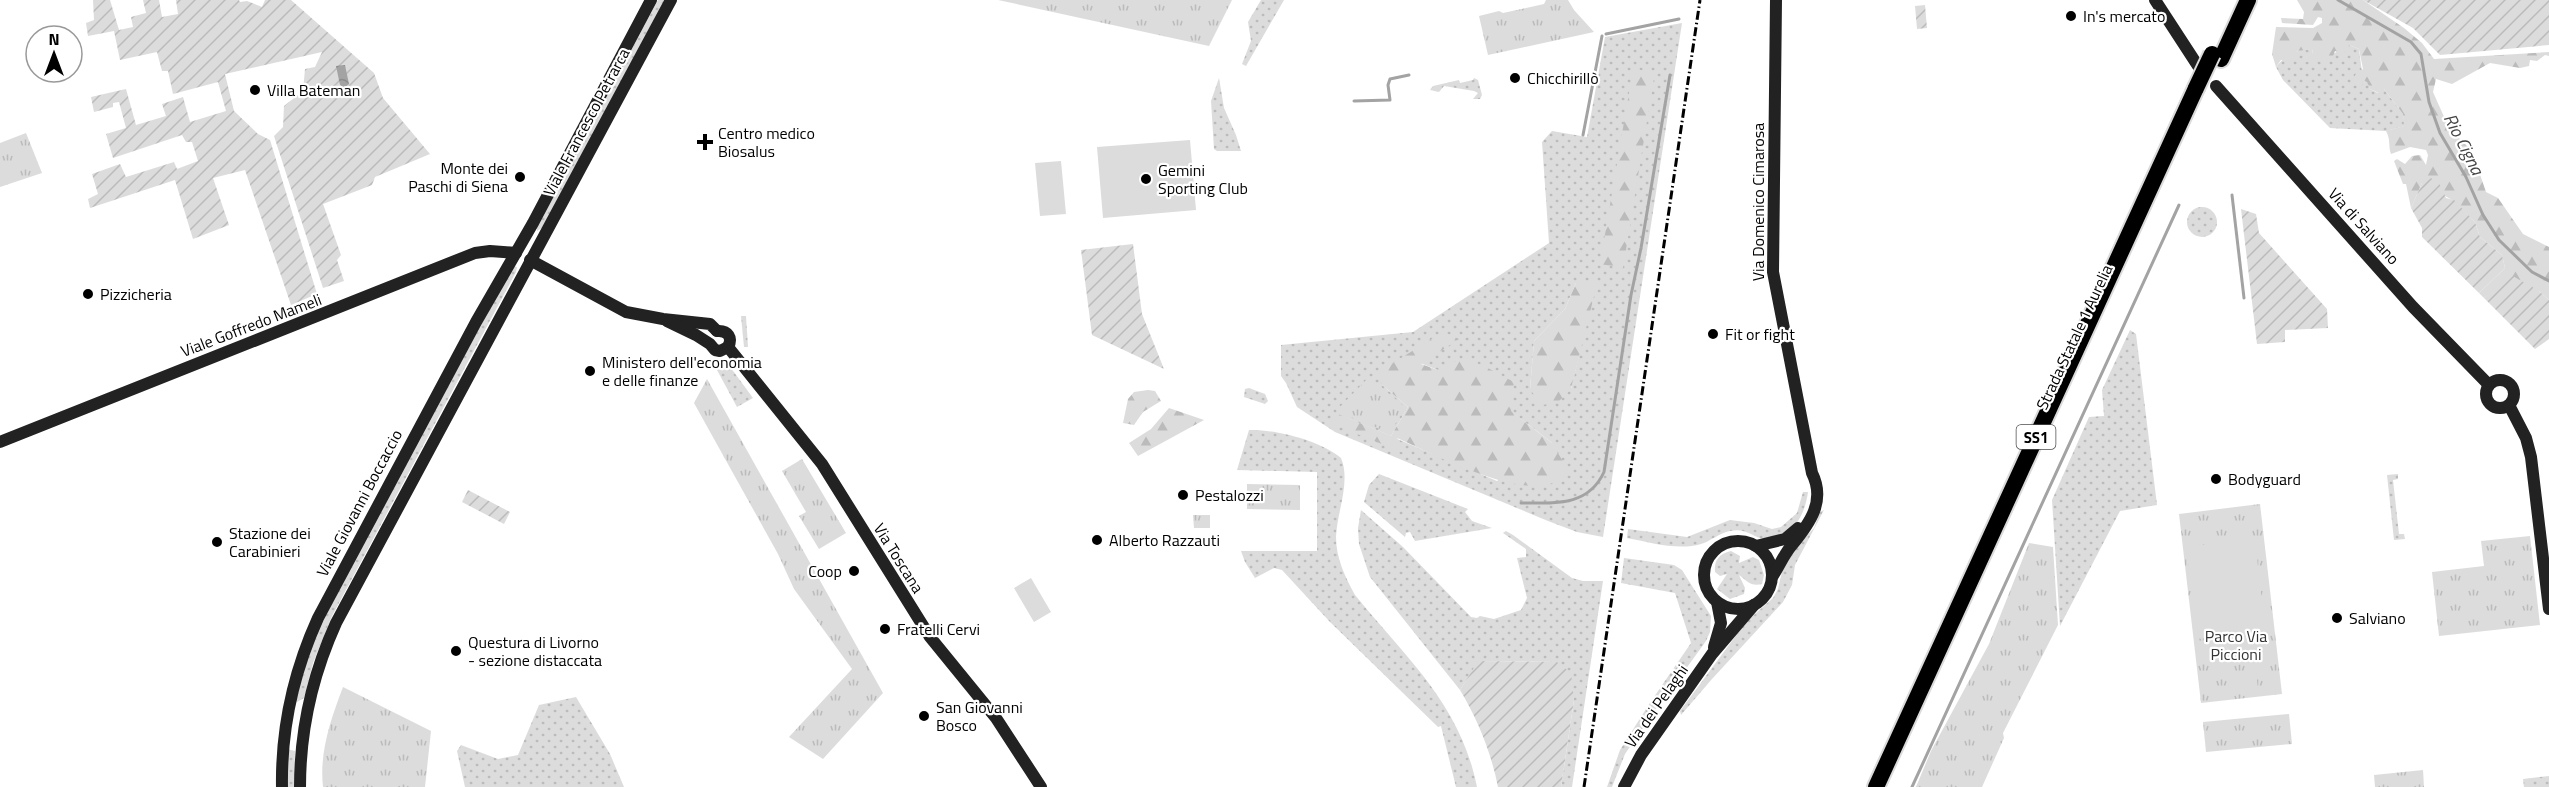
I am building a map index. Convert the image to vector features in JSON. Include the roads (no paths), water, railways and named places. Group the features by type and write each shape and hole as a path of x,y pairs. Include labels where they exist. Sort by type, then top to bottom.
{"highway":[{"name":"Strada Statale 1 Aurelia","path":"1887,787 2206,89 2236,0"},
{"name":"Strada Statale 1 Aurelia","path":"2216,57 2248,0"},
{"name":"Strada Statale 1 Aurelia","path":"1876,787 2206,89"}],"street":[{"name":"Viale Francesco Petrarca","path":"516,253 651,0"},
{"name":"Viale Francesco Petrarca","path":"530,260 671,0"},
{"name":"Via Domenico Cimarosa","path":"1772,577 1791,546 1808,525 1814,513 1818,490 1812,473 1773,272 1776,0"},
{"path":"2155,0 2198,66"},
{"name":"Via di Salviano","path":"2206,89 2489,386"},
{"name":"Viale Goffredo Mameli","path":"0,442 475,253 490,251 516,253"},
{"name":"Viale Giovanni Boccaccio","path":"282,787 286,725 297,671 325,602 476,322 516,253"},
{"path":"300,787 304,728 316,673 336,623 530,260 619,309 722,331 728,335 730,341 728,347 718,351 711,344 663,320"},
{"path":"711,344 714,328"},
{"name":"Via Toscana","path":"728,347 822,464 930,637 996,718 1041,787"},
{"path":"2499,380 2512,386 2514,398 2509,405 2501,408 2489,402 2487,395 2489,386 2499,380"},
{"path":"2509,405 2526,438 2531,457 2549,609"},
{"name":"Via Domenico Cimarosa","path":"1756,546 1785,539 1799,526 1808,507 1812,473"},
{"path":"1734,541 1756,546 1767,556 1772,577 1767,594 1754,605 1735,609 1717,602 1704,583 1705,565 1714,551 1719,546 1734,541"},
{"name":"Via dei Pelaghi","path":"1712,654 1721,623 1717,602"},
{"name":"Via dei Pelaghi","path":"1628,784 1641,755 1712,654 1754,605"},
{"path":"286,725 304,728"}],"water":[{"path":"345,65 349,84 345,88 340,85 336,66"}],"waterway":[{"name":"Rio Cigna","path":"2338,0 2411,42 2421,54 2429,102 2440,133 2466,177 2483,215 2499,240 2532,272 2549,281"},
{"path":"1606,34 1679,19"},
{"path":"1583,135 1602,36"},
{"path":"1354,101 1390,100 1388,85 1390,79 1409,75"},
{"path":"1521,503 1569,501 1589,492 1604,472 1631,295 1670,75"},
{"path":"2232,195 2244,298"},
{"path":"1912,787 2179,205"}],"railway":[{"path":"1584,787 1700,0"}],"place":[{"name":"In's mercato","path":"2071,16"},
{"name":"Chicchirillò","path":"1515,78"},
{"name":"Villa Bateman","path":"255,90"},
{"name":"Centro medico Biosalus","path":"705,142"},
{"name":"Monte dei Paschi di Siena","path":"520,177"},
{"name":"Gemini Sporting Club","path":"1146,179"},
{"name":"Pizzicheria","path":"88,294"},
{"name":"Fit or fight","path":"1713,334"},
{"name":"Ministero dell'economia e delle finanze","path":"590,371"},
{"name":"Bodyguard","path":"2216,479"},
{"name":"Pestalozzi","path":"1183,495"},
{"name":"Alberto Razzauti","path":"1097,540"},
{"name":"Stazione dei Carabinieri","path":"217,542"},
{"name":"Coop","path":"854,571"},
{"name":"Salviano","path":"2337,618"},
{"name":"Fratelli Cervi","path":"885,629"},
{"name":"Questura di Livorno - sezione distaccata","path":"456,651"},
{"name":"San Giovanni Bosco","path":"924,716"}],"park label":[{"name":"Parco Via Piccioni","path":"2236,645"}]}
